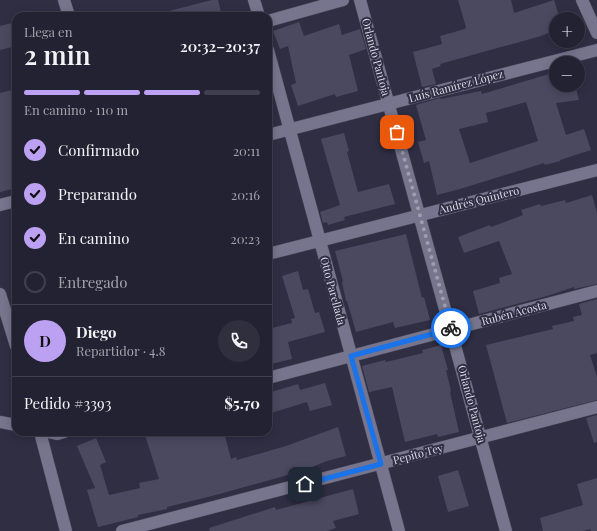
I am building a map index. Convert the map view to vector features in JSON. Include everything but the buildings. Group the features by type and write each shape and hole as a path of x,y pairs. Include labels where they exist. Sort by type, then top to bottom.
{"street":[{"path":"64,0 68,12"},
{"path":"254,0 258,12"},
{"path":"272,20 343,0"},
{"name":"Orlando Pantoja","path":"360,0 506,531"},
{"path":"582,0 597,33"},
{"name":"Luís Ramírez López","path":"272,134 597,50"},
{"name":"Otto Parellada","path":"272,65 399,531"},
{"name":"Andrés Quintero","path":"272,253 597,170"},
{"path":"0,205 12,202"},
{"name":"Rubén Acosta","path":"272,377 597,291"},
{"path":"0,294 12,319"},
{"name":"Pepito Tey","path":"122,531 597,408"},
{"path":"0,422 12,424"},
{"path":"41,436 66,531"}],"way so far":[{"path":"397,132 451,328"}],"route":[{"path":"305,484 381,464 351,356 451,328"}]}
